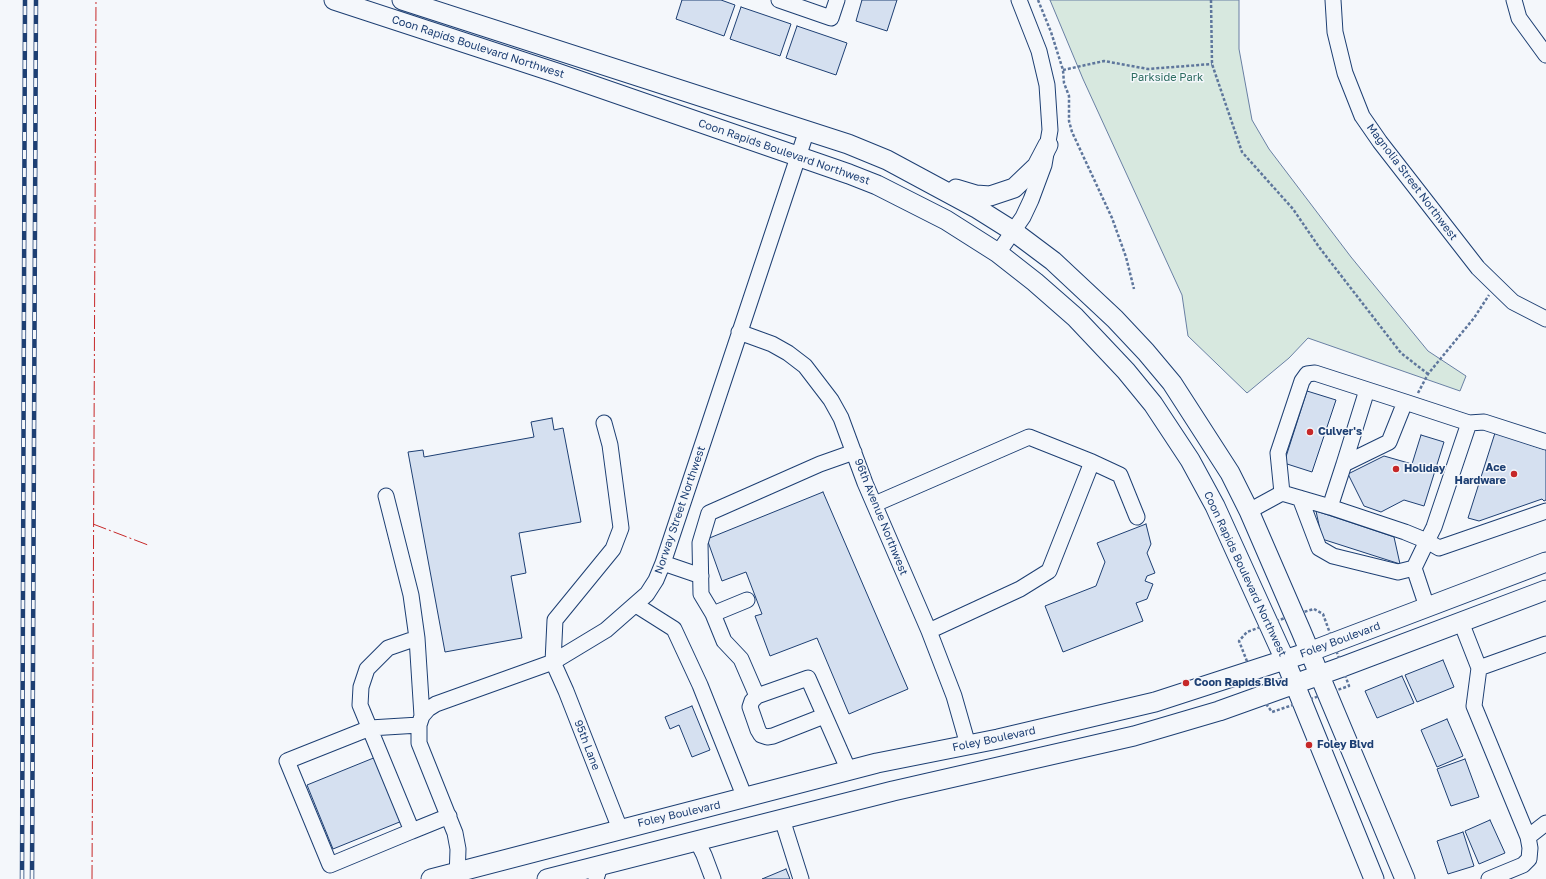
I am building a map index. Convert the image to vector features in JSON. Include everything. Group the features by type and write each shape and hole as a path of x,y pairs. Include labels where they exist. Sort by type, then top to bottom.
{"main road":[{"name":"Coon Rapids Boulevard Northwest","path":"334,0 550,70 849,174 915,203 946,220 998,253 1035,282 1075,317 1121,365 1153,404 1190,460 1215,506 1285,660 1374,879"},
{"name":"Coon Rapids Boulevard Northwest","path":"402,0 848,144 887,160 972,206 1012,231 1053,261 1088,292 1146,352 1172,383 1230,473 1249,511 1405,879"},
{"path":"907,171 976,195 990,196 1014,188 1026,178 1037,166 1048,145"},
{"name":"Foley Boulevard","path":"431,879 457,875 620,829 877,763 998,739 1155,702 1309,652 1546,562"},
{"path":"546,879 598,872 697,841 782,819 893,791 1045,758 1134,736 1219,711 1319,676 1546,590"}],"street":[{"path":"779,0 831,18 837,0"},
{"path":"998,253 1023,217 1039,181 1048,145 1050,108 1047,85 1039,51 1019,0"},
{"name":"Magnolia Street Northwest","path":"1333,0 1335,32 1345,74 1362,116 1380,142 1478,268 1513,302 1539,317"},
{"path":"1514,0 1519,18 1546,55"},
{"name":"Norway Street Northwest","path":"420,720 428,709 436,704 553,662 606,630 648,594 663,563 807,130"},
{"name":"96th Avenue Northwest","path":"739,332 772,344 806,366 831,400 929,631 954,696 968,745"},
{"path":"1282,493 1277,460 1278,453 1302,381 1307,374 1315,373 1469,423 1484,422 1546,442"},
{"path":"1330,507 1366,390"},
{"path":"1344,464 1389,442 1409,404"},
{"path":"553,662 555,620 613,550 622,528 610,445 604,423"},
{"path":"1427,607 1414,568 1434,527 1469,423"},
{"path":"875,504 1029,437 1092,462 1120,475 1138,517"},
{"path":"757,696 741,659 724,642 713,614 701,594 700,543 709,513 820,464 854,452"},
{"path":"929,631 1020,590 1049,572 1092,462"},
{"path":"1249,511 1282,493 1405,532 1440,548 1546,511"},
{"path":"386,496 411,595 417,638 420,720 419,743 455,833 457,875"},
{"path":"1300,498 1319,548 1333,556 1398,572 1414,568"},
{"path":"663,563 701,576"},
{"path":"713,614 747,600"},
{"path":"636,605 674,629 700,685 745,798"},
{"path":"1461,622 1479,668 1474,706 1528,837 1530,848 1529,859 1522,865 1489,879"},
{"path":"412,832 360,705 361,687 367,669 388,648 417,638"},
{"path":"1479,668 1546,644"},
{"name":"95th Lane","path":"553,662 566,691 620,829"},
{"path":"824,716 767,737 761,735 758,730 750,708 752,701 757,696 808,678 849,770"},
{"path":"420,720 370,728 287,761 330,865 449,816"},
{"path":"782,819 801,879"},
{"path":"1528,837 1546,823"},
{"path":"697,841 713,879"}],"path":[{"path":"1038,0 1051,32 1063,70 1064,83 1069,96 1069,121 1072,132 1112,218 1126,257 1134,289"},
{"path":"1211,0 1212,64 1242,152 1293,208 1320,247 1401,353 1428,374"},
{"path":"1063,70 1104,61 1148,69 1212,64"},
{"path":"1409,404 1428,374 1474,318 1496,285"}],"green space":[{"name":"Parkside Park","path":"1050,0 1239,0 1239,49 1252,120 1269,149 1351,257 1428,351 1466,376 1460,391 1308,338 1289,358 1247,393 1188,336 1182,295 1083,79"}],"building":[{"path":"682,0 721,0 735,5 724,36 676,19"},
{"path":"862,0 897,0 887,31 856,21"},
{"path":"741,7 791,24 780,56 730,39"},
{"path":"797,26 847,43 836,75 786,58"},
{"name":"Culver's","path":"1307,391 1336,400 1312,472 1284,463"},
{"path":"552,418 554,430 563,428 581,522 519,533 526,573 511,576 522,638 445,652 408,452 423,450 424,457 534,437 531,422"},
{"name":"Ace Hardware","path":"1495,433 1546,450 1546,500 1544,501 1542,499 1479,521 1468,518"},
{"name":"Holiday","path":"1421,435 1444,442 1424,506 1404,500 1381,512 1364,506 1348,474 1384,456 1412,464"},
{"path":"823,492 908,689 849,714 817,638 770,656 755,616 762,614 746,572 722,581 707,539"},
{"path":"1316,511 1394,537 1400,564 1322,539"},
{"path":"1146,524 1151,544 1147,553 1155,573 1147,576 1145,581 1153,584 1147,599 1136,603 1143,621 1063,652 1045,606 1096,586 1105,562 1097,543"},
{"path":"1443,660 1454,687 1417,702 1405,675"},
{"path":"1402,676 1414,703 1377,718 1365,691"},
{"path":"692,706 710,750 692,757 679,725 670,729 665,717"},
{"path":"1447,719 1463,756 1437,767 1421,730"},
{"path":"376,757 402,821 333,849 307,785"},
{"path":"1465,759 1479,797 1451,806 1437,769"},
{"path":"1490,820 1505,853 1479,864 1465,831"},
{"path":"1463,832 1474,866 1448,874 1437,841"},
{"path":"786,869 790,879 762,879"}],"railway":[{"path":"22,879 25,0"},
{"path":"32,879 36,0"}],"power":[{"path":"92,879 96,0"},
{"path":"93,524 148,545"}],"place":[{"name":"Culver's","path":"1310,432"},
{"name":"Holiday","path":"1396,469"},
{"name":"Ace Hardware","path":"1514,474"},
{"name":"Coon Rapids Blvd","path":"1186,683"},
{"name":"Foley Blvd","path":"1309,745"}]}
